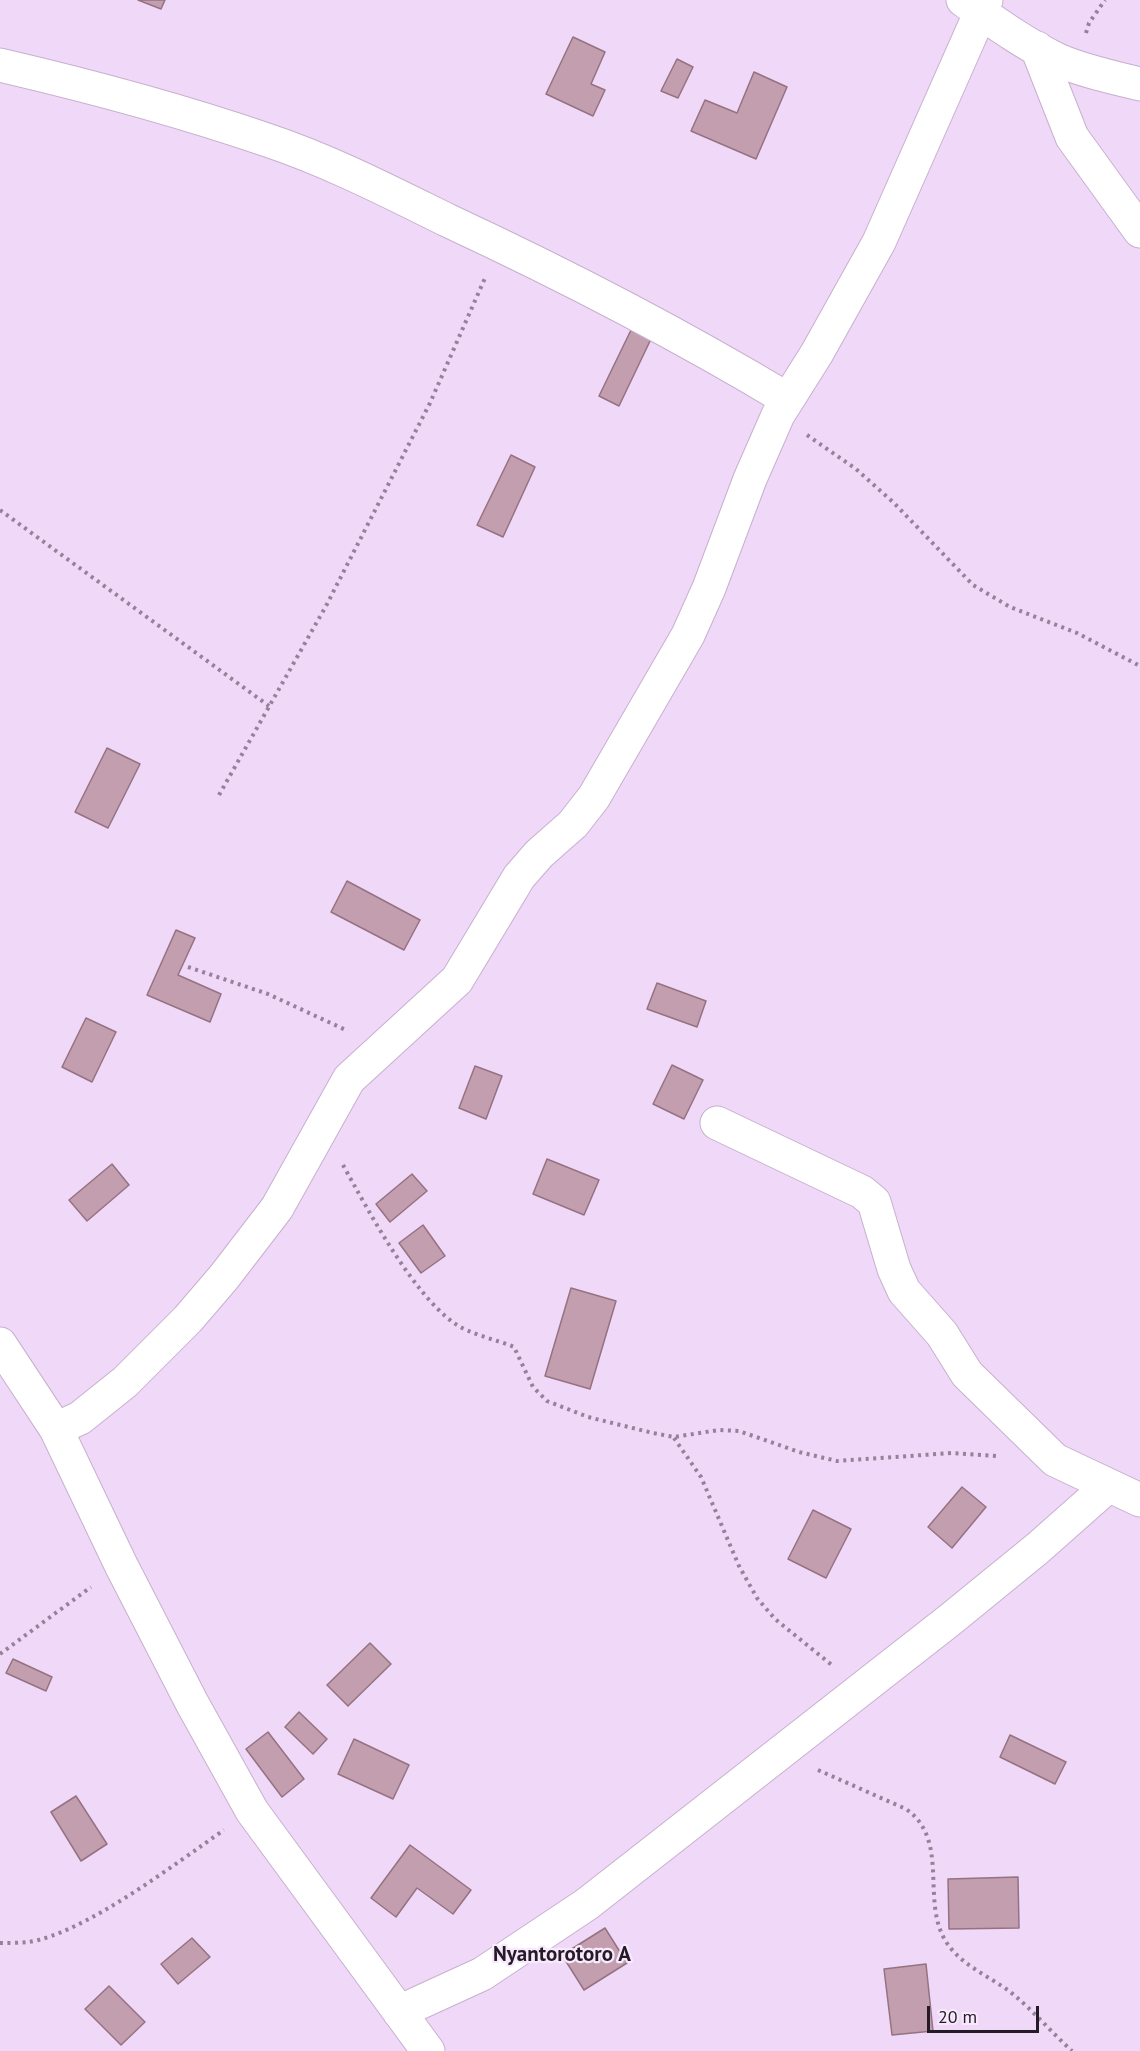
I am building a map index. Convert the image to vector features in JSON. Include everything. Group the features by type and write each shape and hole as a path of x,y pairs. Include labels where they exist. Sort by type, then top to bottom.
{"street":[{"path":"56,1429 80,1418 152,1357 188,1319 255,1240 277,1208 349,1079 456,980 519,877 578,818 608,775 696,619 782,407 822,345 879,242 976,4 1037,48 1058,60 1107,77 1140,84"},
{"path":"1037,48 1072,137 1140,231"},
{"path":"0,65 174,110 268,140 358,177 499,244 688,339 782,407"},
{"path":"717,1123 862,1192 874,1202 894,1269 904,1291 942,1334 967,1374 1055,1460 1140,1500"},
{"path":"0,1344 56,1429 121,1565 192,1703 252,1810 428,2051"},
{"path":"399,2012 482,1974 587,1905 1038,1548 1108,1486"}],"path":[{"path":"219,795 326,606 430,403 499,244"},
{"path":"782,407 894,503 973,585 1010,607 1077,633 1140,666"},
{"path":"0,510 269,706"},
{"path":"188,968 268,994 381,1047"},
{"path":"322,1125 389,1243 435,1308 456,1324 514,1347 533,1387 547,1401 588,1417 674,1437 719,1431 739,1431 799,1452 837,1461 952,1453 1055,1460"},
{"path":"674,1437 701,1477 739,1566 757,1598 775,1619 860,1690"},
{"path":"0,1654 121,1565"},
{"path":"779,1752 906,1809 917,1817 927,1831 932,1851 936,1916 948,1944 964,1961 1010,1992 1072,2051"},
{"path":"0,1943 30,1942 74,1926 133,1892 252,1810"}],"building":[{"path":"138,0 165,0 161,9"},
{"path":"573,37 605,52 591,84 605,90 593,116 546,94"},
{"path":"677,59 693,67 678,98 661,91"},
{"path":"754,72 787,87 756,159 691,131 705,100 737,113"},
{"path":"631,330 651,339 619,406 599,396"},
{"path":"511,455 535,467 503,537 477,525"},
{"path":"107,748 140,764 108,828 75,812"},
{"path":"347,881 420,920 404,950 331,912"},
{"path":"176,930 195,938 178,975 221,994 210,1022 147,995"},
{"path":"657,983 706,1001 697,1027 647,1009"},
{"path":"86,1018 116,1032 92,1082 62,1067"},
{"path":"672,1065 703,1080 684,1119 653,1104"},
{"path":"475,1066 502,1076 486,1119 459,1108"},
{"path":"547,1159 599,1180 584,1215 533,1194"},
{"path":"112,1164 129,1185 87,1221 69,1200"},
{"path":"412,1174 427,1191 390,1222 376,1204"},
{"path":"423,1225 445,1256 421,1273 399,1243"},
{"path":"571,1288 616,1301 590,1389 545,1376"},
{"path":"962,1487 986,1507 952,1548 928,1527"},
{"path":"813,1510 851,1529 826,1578 788,1559"},
{"path":"370,1643 391,1664 348,1706 327,1685"},
{"path":"13,1659 52,1677 46,1691 6,1673"},
{"path":"299,1712 327,1739 313,1754 285,1727"},
{"path":"268,1732 304,1779 282,1797 246,1749"},
{"path":"1010,1735 1066,1762 1055,1784 1000,1757"},
{"path":"354,1739 409,1765 393,1799 338,1774"},
{"path":"76,1796 107,1844 81,1861 51,1812"},
{"path":"410,1845 471,1890 453,1914 417,1888 396,1917 371,1898"},
{"path":"1018,1877 1019,1928 949,1929 948,1879"},
{"path":"605,1928 627,1963 584,1990 562,1955"},
{"path":"192,1938 210,1957 178,1984 161,1964"},
{"path":"926,1964 933,2031 892,2035 884,1969"},
{"path":"109,1986 145,2022 121,2045 85,2009"}],"district":[{"name":"Nyantorotoro A","path":"562,1955"}]}
